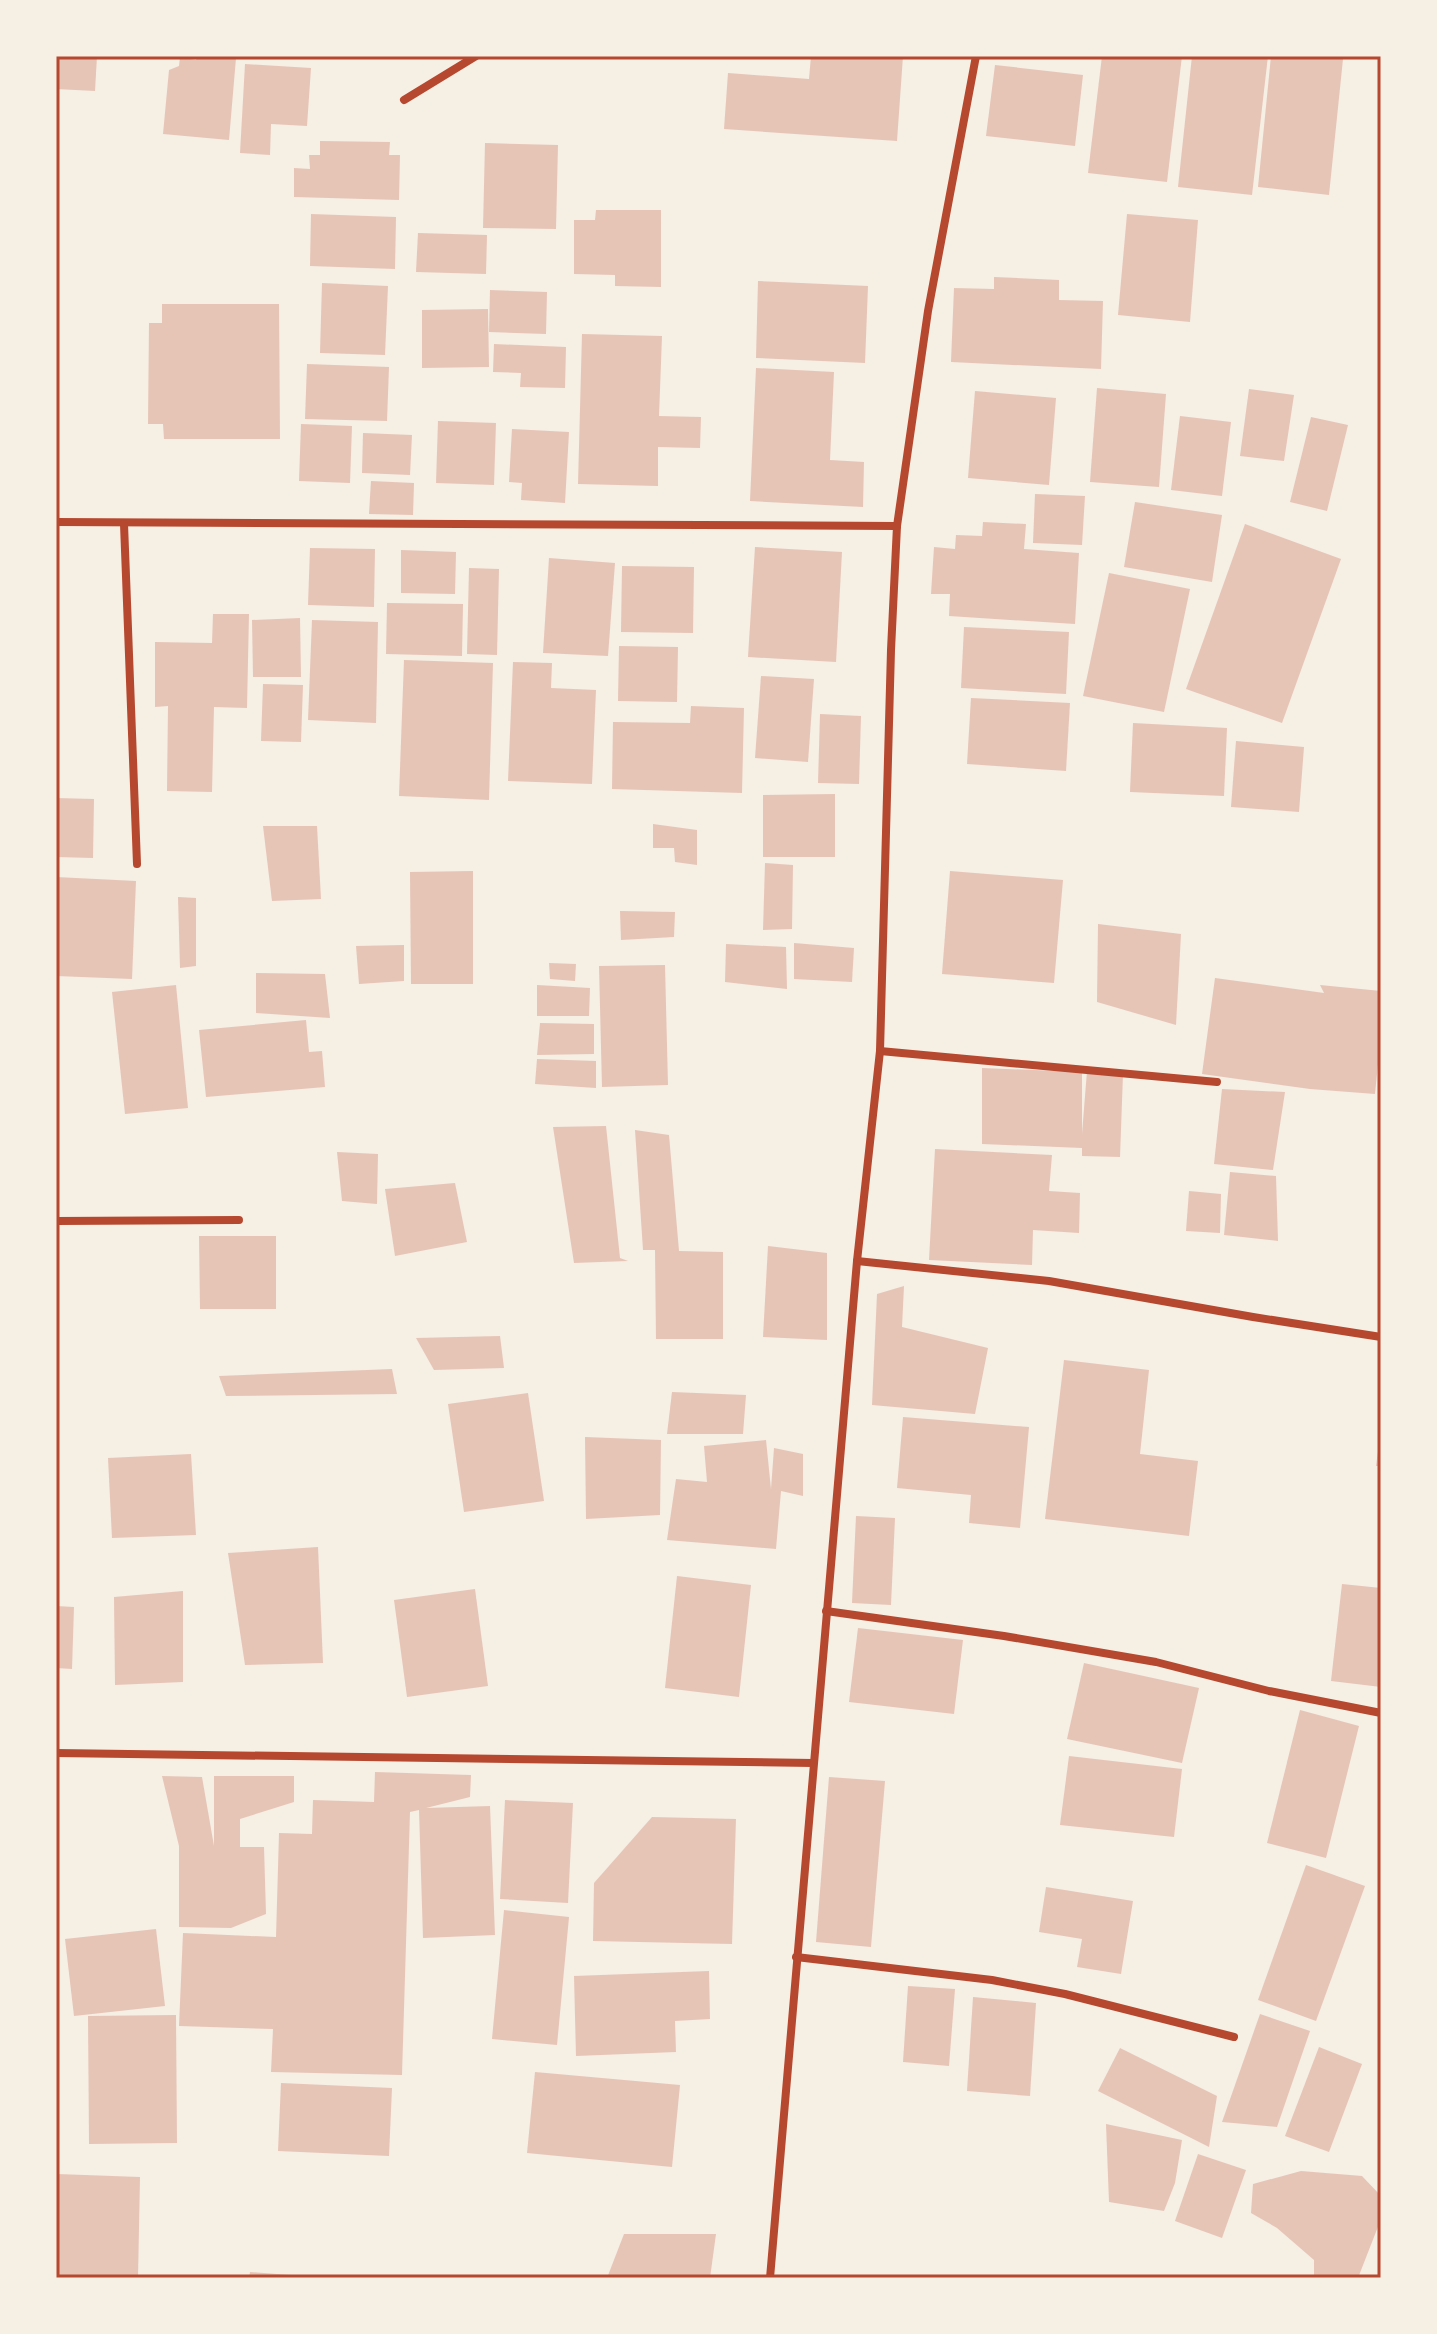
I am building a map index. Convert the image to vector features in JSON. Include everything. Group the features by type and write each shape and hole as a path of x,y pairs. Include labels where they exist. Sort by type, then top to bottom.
{"street":[{"path":"404,100 476,56"},
{"path":"770,2278 857,1261 880,1051 897,526 928,311 976,56"},
{"path":"56,522 897,526"},
{"path":"124,524 137,864"},
{"path":"880,1051 1217,1082"},
{"path":"56,1221 239,1220"},
{"path":"857,1261 1049,1281 1381,1337"},
{"path":"826,1611 1004,1636 1156,1662 1269,1691 1381,1713"},
{"path":"56,1753 813,1763"},
{"path":"796,1957 992,1980 1065,1994 1234,2037"}],"building":[{"path":"56,56 97,56 95,91 56,89"},
{"path":"197,56 236,58 229,140 163,134 169,70 179,66 180,57 196,60"},
{"path":"811,56 903,56 897,141 724,129 728,73 809,79"},
{"path":"1102,56 1182,56 1167,182 1088,173"},
{"path":"1192,56 1268,56 1252,195 1178,187"},
{"path":"1271,56 1343,59 1329,195 1258,187"},
{"path":"245,64 311,68 307,126 271,124 270,155 240,153"},
{"path":"995,65 1083,75 1075,146 986,136"},
{"path":"320,141 390,142 389,155 400,155 399,200 294,197 294,168 310,169 309,155 320,155"},
{"path":"485,143 558,145 556,229 483,228"},
{"path":"596,210 661,210 661,287 615,286 615,275 574,274 574,220 595,220"},
{"path":"311,214 396,217 395,269 310,266"},
{"path":"1127,214 1198,220 1190,322 1118,315"},
{"path":"418,233 487,235 486,274 416,272"},
{"path":"994,277 1059,280 1059,300 1103,301 1101,369 951,362 954,288 994,289"},
{"path":"758,281 868,286 865,363 756,358"},
{"path":"322,283 388,286 385,355 320,353"},
{"path":"490,290 547,292 546,334 489,332"},
{"path":"162,304 279,304 280,439 164,439 163,424 148,424 149,323 162,323"},
{"path":"488,309 489,367 422,368 422,310"},
{"path":"582,334 662,336 659,416 701,417 700,448 658,447 658,486 578,484"},
{"path":"494,344 566,347 565,388 520,387 521,373 493,372"},
{"path":"307,364 389,367 387,421 305,419"},
{"path":"756,368 834,372 830,460 864,462 863,507 750,501"},
{"path":"1097,388 1166,394 1159,487 1090,482"},
{"path":"1249,389 1294,395 1284,461 1240,456"},
{"path":"975,391 1056,398 1049,485 968,478"},
{"path":"1180,416 1231,422 1222,496 1171,490"},
{"path":"1311,417 1348,425 1327,511 1290,502"},
{"path":"438,421 496,423 494,485 436,483"},
{"path":"301,424 352,426 350,483 299,481"},
{"path":"512,429 569,432 565,503 521,500 522,483 509,482"},
{"path":"363,433 412,435 410,475 362,473"},
{"path":"371,481 414,483 413,515 369,514"},
{"path":"1035,494 1085,496 1082,545 1033,543"},
{"path":"1135,502 1222,515 1212,582 1124,567"},
{"path":"983,522 1026,524 1024,549 1079,553 1075,624 949,616 950,594 931,594 934,547 955,549 956,535 982,536"},
{"path":"1245,524 1341,559 1282,723 1186,689"},
{"path":"755,547 842,552 836,662 748,657"},
{"path":"310,548 375,549 374,607 308,605"},
{"path":"401,550 456,552 455,594 401,593"},
{"path":"549,558 615,563 608,656 543,653"},
{"path":"622,566 694,567 693,633 621,632"},
{"path":"469,568 499,569 497,655 467,654"},
{"path":"1109,573 1190,589 1164,712 1083,696"},
{"path":"387,603 463,604 462,656 386,654"},
{"path":"213,614 249,614 247,708 214,707 212,792 167,791 168,706 155,707 155,642 212,643"},
{"path":"300,618 301,677 253,677 252,620"},
{"path":"312,620 378,622 376,723 308,720"},
{"path":"964,627 1069,632 1066,694 961,688"},
{"path":"619,646 678,647 677,702 618,701"},
{"path":"404,660 493,663 489,800 399,796"},
{"path":"513,662 552,663 551,688 596,690 592,784 508,781"},
{"path":"761,676 814,679 808,762 755,758"},
{"path":"263,684 303,685 301,742 261,741"},
{"path":"971,698 1070,703 1066,771 967,764"},
{"path":"691,706 744,708 742,793 612,789 613,722 690,723"},
{"path":"820,714 861,716 859,784 818,783"},
{"path":"1133,723 1227,728 1224,796 1130,792"},
{"path":"1236,741 1304,747 1299,812 1231,807"},
{"path":"835,794 835,857 763,857 763,795"},
{"path":"56,798 94,799 93,858 56,857"},
{"path":"653,824 697,830 697,865 675,862 674,848 653,848"},
{"path":"263,826 317,826 321,899 272,901"},
{"path":"765,863 793,865 792,929 763,930"},
{"path":"473,871 473,984 411,984 410,872"},
{"path":"950,871 1063,880 1054,983 942,974"},
{"path":"56,877 136,881 132,979 56,976"},
{"path":"178,897 196,898 196,966 180,968"},
{"path":"620,911 675,912 674,937 621,940"},
{"path":"1098,924 1181,934 1176,1025 1097,1002"},
{"path":"794,943 854,948 852,982 794,979"},
{"path":"726,944 786,947 787,989 725,982"},
{"path":"404,945 404,981 359,984 356,946"},
{"path":"549,963 576,964 575,981 550,979"},
{"path":"665,965 668,1085 602,1087 599,966"},
{"path":"256,973 325,974 330,1018 256,1013"},
{"path":"1215,978 1324,993 1320,985 1381,991 1381,1034 1375,1094 1310,1089 1202,1074"},
{"path":"176,985 188,1108 125,1114 112,992"},
{"path":"537,985 590,988 589,1016 537,1016"},
{"path":"306,1020 309,1052 322,1051 325,1087 206,1097 199,1030"},
{"path":"540,1023 594,1024 594,1054 537,1055"},
{"path":"537,1059 596,1061 596,1088 535,1084"},
{"path":"982,1068 1082,1072 1082,1134 1087,1071 1123,1074 1120,1157 1082,1156 1082,1148 982,1144"},
{"path":"1222,1089 1285,1092 1273,1170 1214,1164"},
{"path":"606,1126 620,1258 628,1261 574,1263 553,1127"},
{"path":"635,1130 669,1135 679,1251 723,1252 723,1339 656,1339 655,1250 643,1250"},
{"path":"935,1149 1052,1155 1049,1191 1080,1193 1079,1233 1033,1230 1032,1265 929,1260"},
{"path":"337,1152 378,1154 377,1204 342,1201"},
{"path":"1230,1172 1276,1176 1278,1241 1224,1235"},
{"path":"455,1183 467,1242 395,1256 385,1189"},
{"path":"1189,1191 1221,1194 1220,1233 1186,1231"},
{"path":"199,1236 276,1236 276,1309 200,1309"},
{"path":"768,1246 827,1253 827,1340 763,1337"},
{"path":"904,1286 902,1327 988,1348 975,1414 872,1405 877,1294"},
{"path":"500,1336 504,1368 434,1370 416,1338"},
{"path":"1064,1360 1149,1370 1140,1454 1198,1461 1189,1536 1045,1519"},
{"path":"392,1369 397,1394 226,1396 219,1376"},
{"path":"672,1392 746,1395 743,1434 667,1434"},
{"path":"528,1393 544,1501 464,1512 448,1404"},
{"path":"903,1417 1029,1427 1020,1528 969,1523 971,1495 897,1488"},
{"path":"585,1437 661,1440 660,1515 586,1519"},
{"path":"766,1440 771,1489 774,1448 803,1454 803,1496 781,1491 776,1549 667,1540 676,1479 707,1482 704,1446"},
{"path":"1379,1444 1381,1466 1376,1466"},
{"path":"191,1454 196,1535 112,1538 108,1458"},
{"path":"856,1516 895,1518 891,1605 852,1603"},
{"path":"318,1547 323,1663 245,1665 228,1553"},
{"path":"677,1576 751,1585 739,1697 665,1688"},
{"path":"1342,1584 1381,1588 1381,1687 1331,1681"},
{"path":"475,1589 488,1686 407,1697 394,1600"},
{"path":"183,1591 183,1682 115,1685 114,1597"},
{"path":"56,1606 74,1607 72,1669 56,1668"},
{"path":"858,1628 963,1640 954,1714 849,1702"},
{"path":"1084,1663 1199,1688 1182,1763 1067,1739"},
{"path":"1300,1710 1359,1726 1326,1858 1267,1843"},
{"path":"1069,1756 1182,1769 1174,1837 1060,1825"},
{"path":"375,1772 471,1775 470,1797 426,1808 490,1806 495,1935 423,1938 419,1810 410,1812 402,2075 271,2072 273,2029 179,2026 183,1933 276,1937 279,1833 312,1834 313,1800 374,1802"},
{"path":"162,1776 202,1777 214,1846 214,1776 294,1776 294,1802 240,1819 240,1847 264,1847 266,1914 231,1928 179,1927 179,1846"},
{"path":"829,1777 885,1781 871,1947 816,1942"},
{"path":"505,1800 573,1803 568,1903 500,1899"},
{"path":"652,1817 736,1819 732,1944 593,1941 594,1883"},
{"path":"1306,1865 1365,1886 1316,2021 1258,2000"},
{"path":"1046,1887 1133,1901 1121,1974 1077,1967 1082,1939 1039,1932"},
{"path":"504,1910 569,1917 557,2045 492,2039"},
{"path":"156,1929 165,2006 74,2016 65,1939"},
{"path":"709,1971 710,2019 675,2021 676,2052 576,2056 574,1976"},
{"path":"908,1986 955,1989 949,2066 903,2062"},
{"path":"973,1997 1036,2003 1030,2096 967,2091"},
{"path":"1260,2014 1310,2031 1277,2127 1222,2122"},
{"path":"176,2015 177,2143 89,2144 88,2016"},
{"path":"1319,2047 1362,2064 1329,2152 1285,2136"},
{"path":"1120,2048 1217,2096 1209,2147 1098,2091"},
{"path":"535,2072 680,2085 672,2167 527,2153"},
{"path":"281,2083 392,2088 389,2156 278,2151"},
{"path":"1106,2124 1182,2140 1175,2183 1164,2211 1109,2202"},
{"path":"1198,2154 1246,2170 1222,2238 1175,2221"},
{"path":"1301,2171 1362,2176 1381,2196 1381,2219 1358,2278 1314,2278 1314,2260 1277,2228 1251,2213 1253,2184"},
{"path":"57,2174 140,2177 138,2278 56,2278"},
{"path":"624,2234 716,2234 710,2278 607,2278"},
{"path":"250,2272 303,2276 303,2278 249,2278"}]}
